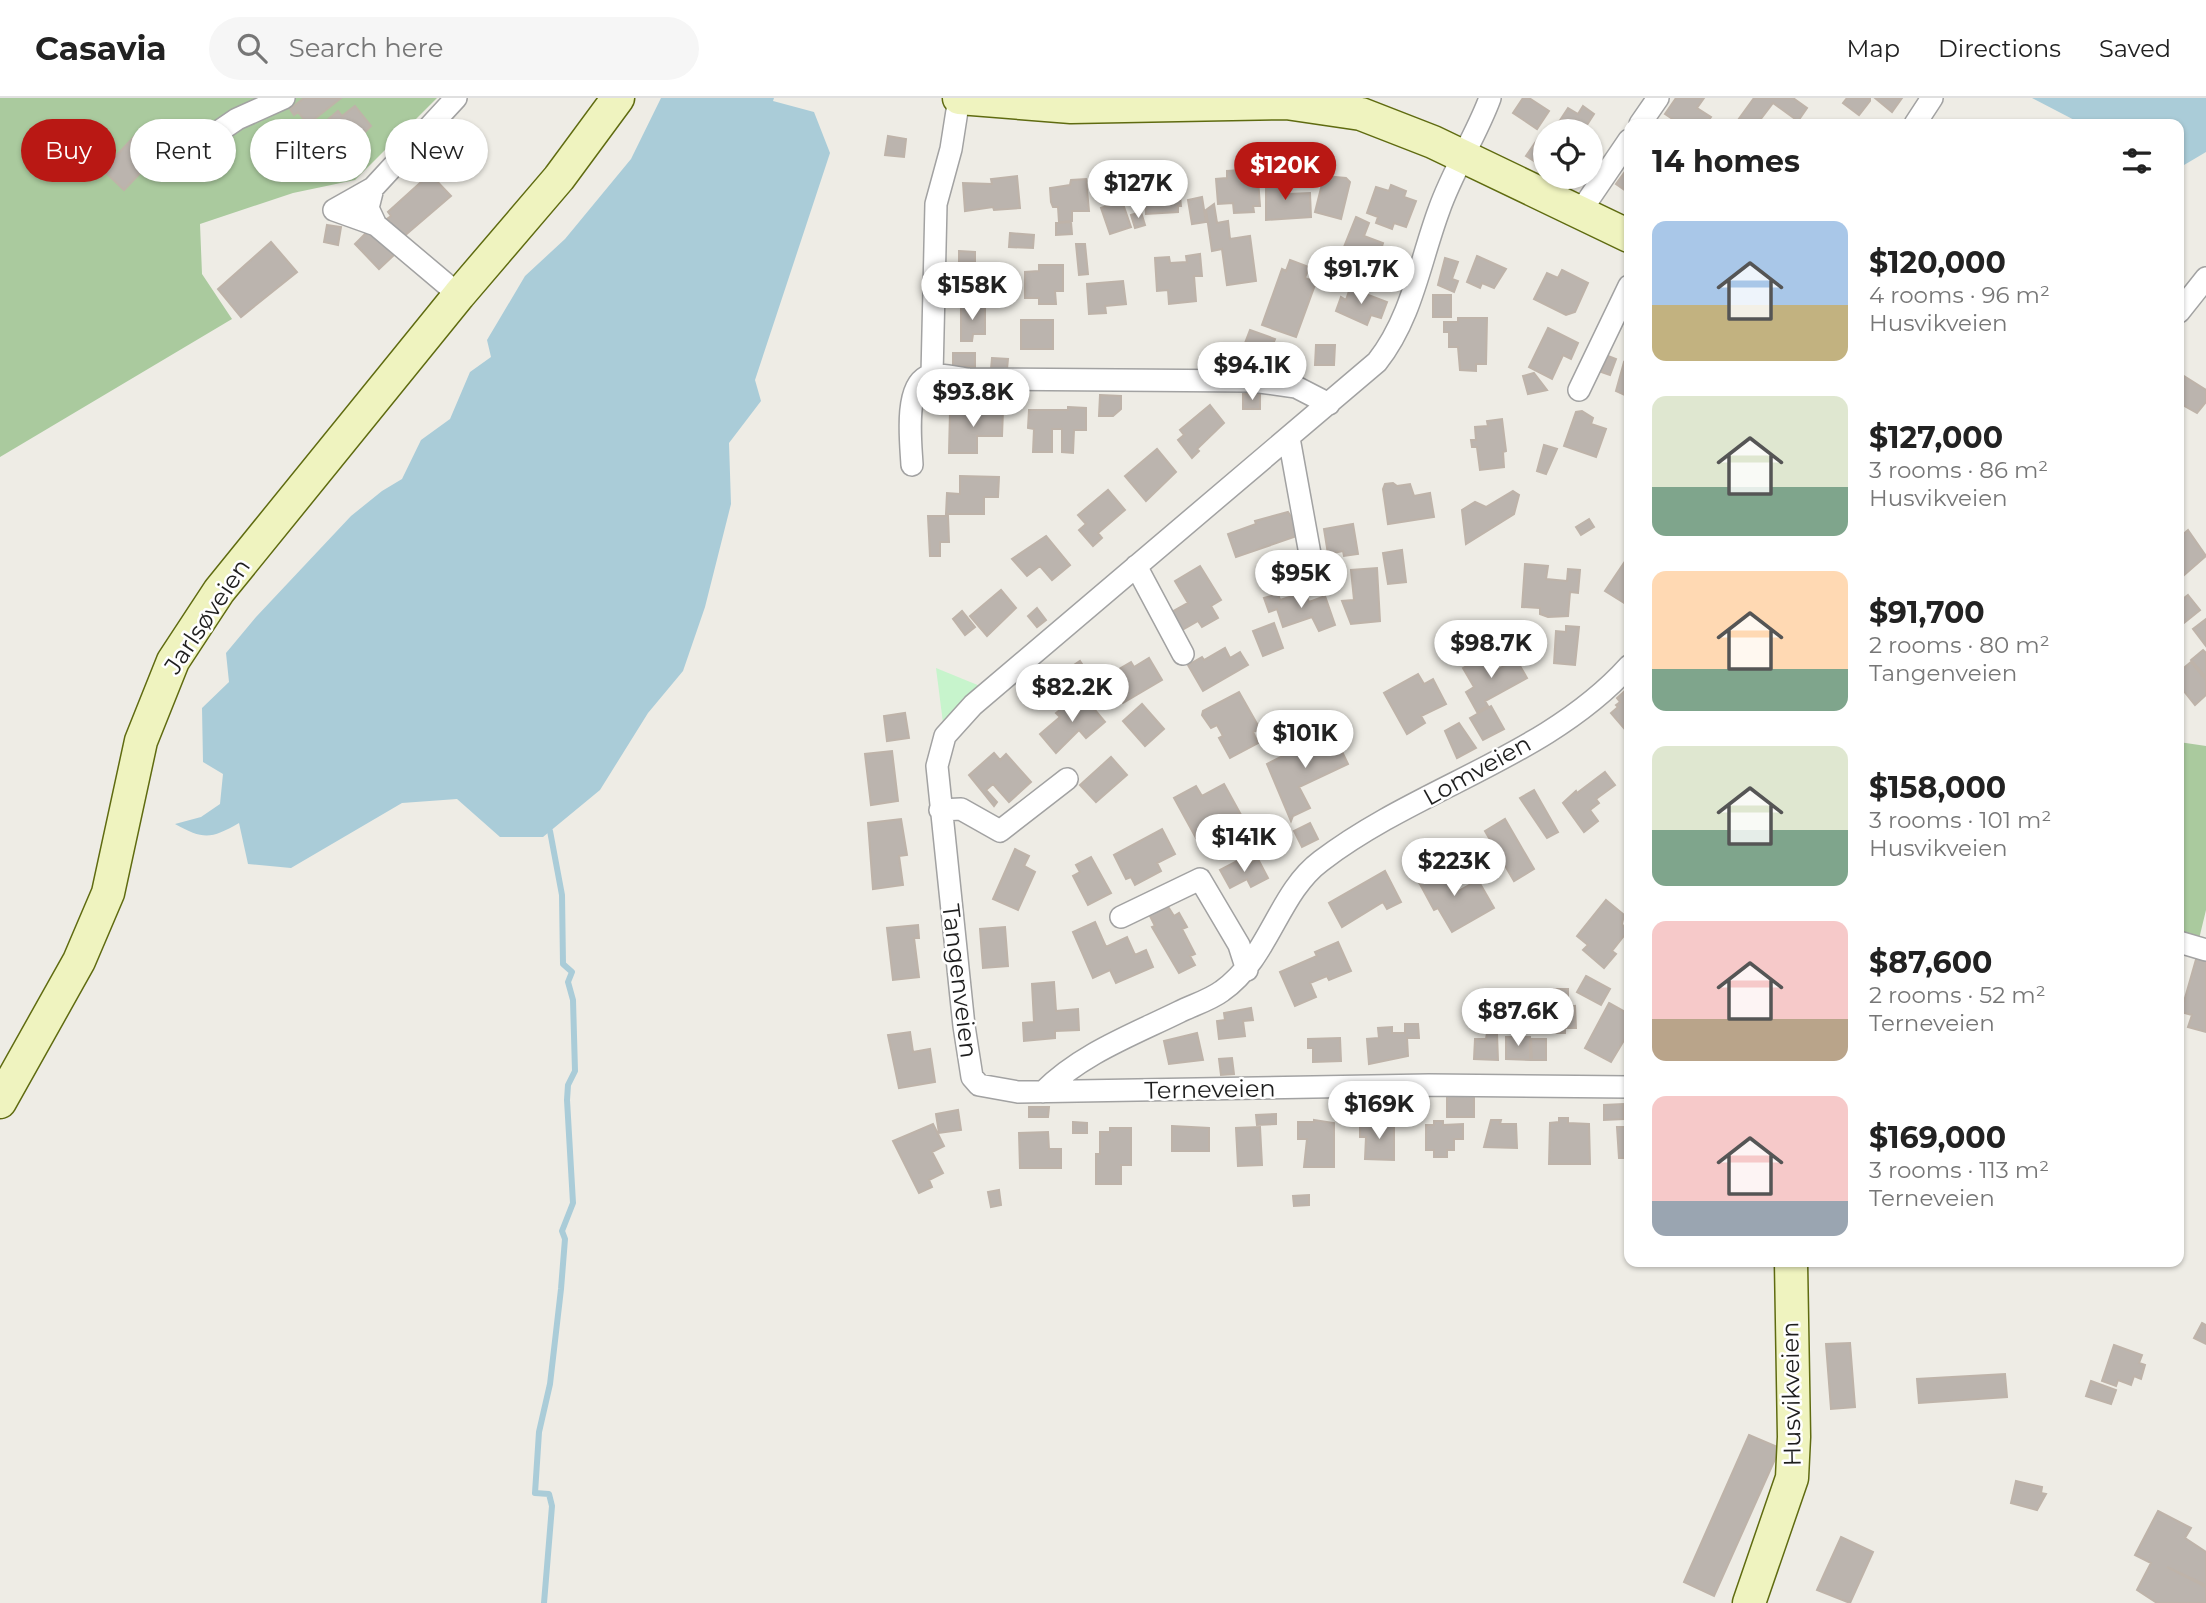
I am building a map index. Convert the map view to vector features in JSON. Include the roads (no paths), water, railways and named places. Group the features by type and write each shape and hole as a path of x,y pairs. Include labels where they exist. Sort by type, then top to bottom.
{"street":[{"path":"236,120 284,98"},
{"path":"456,98 373,188 334,210 376,225 459,295"},
{"name":"Jarlsøveien","path":"0,1102 79,961 108,893 141,741 173,661 219,591 459,295 559,178 618,98"},
{"path":"932,376 936,204 951,149 959,98 1042,106 1337,104 1406,130 1624,234"},
{"name":"Tangenveien","path":"1043,1092 991,1089 979,1085 972,1077 940,810 937,766 945,736 958,720 1377,362 1399,330 1438,210 1490,98"},
{"path":"1643,119 1658,98"},
{"path":"1918,119 1932,98"},
{"path":"1580,212 1624,147"},
{"path":"373,188 368,208 376,225"},
{"path":"2184,306 2206,278"},
{"path":"1579,390 1624,296"},
{"path":"912,465 913,392 926,377 932,376 969,379 1252,381 1296,387 1329,404"},
{"path":"1289,439 1310,554"},
{"path":"1136,566 1182,654"},
{"name":"Lomveien","path":"1043,1092 1097,1052 1221,992 1247,970 1295,892 1320,862 1357,837 1582,712 1624,671"},
{"path":"940,810 961,809 1000,831 1067,779"},
{"path":"1121,918 1200,880 1239,945 1247,970"},
{"path":"2184,943 2206,950"},
{"name":"Terneveien","path":"1043,1092 1429,1084 1624,1087"},
{"name":"Husvikveien","path":"1749,1603 1792,1478 1794,1437 1791,1267"}],"water":[{"path":"661,98 774,98 773,101 814,112 830,153 755,380 761,401 729,443 731,504 705,607 683,671 648,713 600,790 543,837 500,837 457,799 402,803 291,868 248,864 239,823 214,835 193,833 175,824 201,817 220,804 223,774 203,762 202,708 229,682 226,653 256,617 351,516 402,479 421,440 450,419 470,372 491,357 487,340 525,276 565,239 631,159"},
{"path":"2032,98 2206,98 2206,152 2184,165 2184,119 2072,119"}],"waterway":[{"path":"544,1603 552,1506 549,1494 535,1493 539,1432 550,1384 561,1289 565,1239 562,1231 573,1203 567,1100 568,1085 575,1071 573,1000 568,982 572,972 563,964 562,895 550,831"}]}
